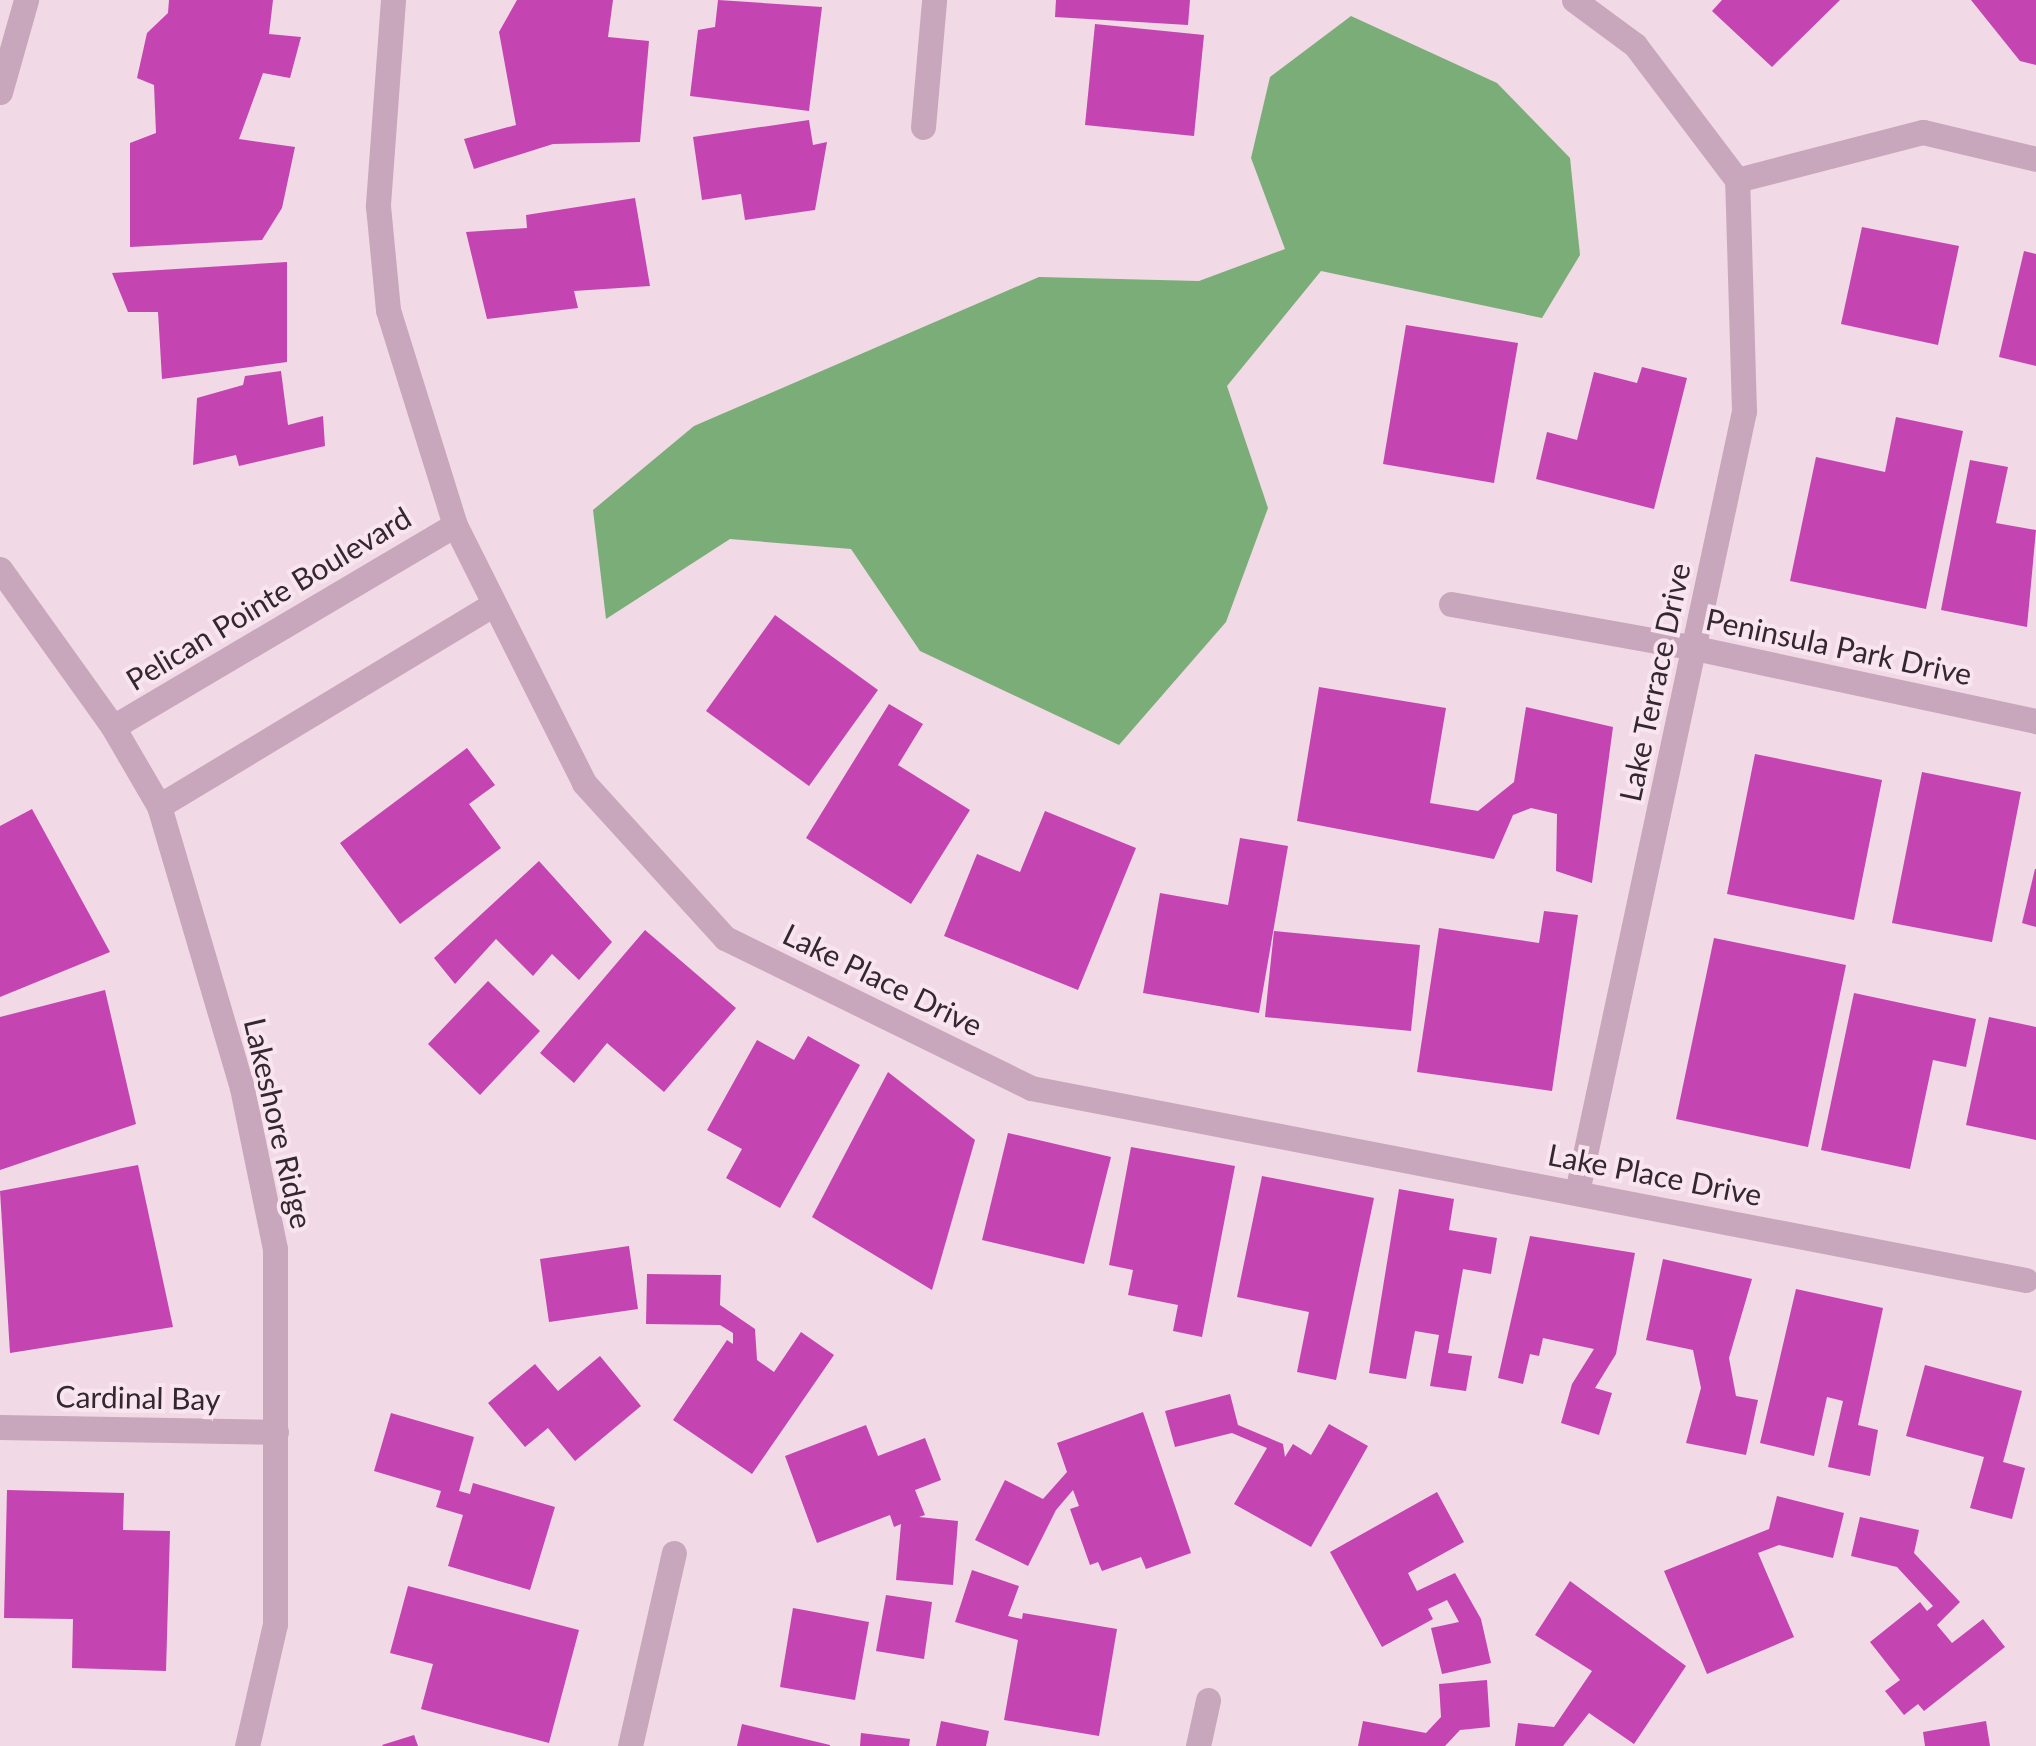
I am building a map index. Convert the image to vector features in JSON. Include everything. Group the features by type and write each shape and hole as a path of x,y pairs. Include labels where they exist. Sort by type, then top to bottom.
{"street":[{"path":"0,92 26,0"},
{"name":"Lake Place Drive","path":"393,0 378,206 388,310 455,525 584,784 724,938 1031,1088 2026,1280"},
{"path":"924,128 934,0"},
{"path":"1574,0 1636,45 1737,180 1923,132 2036,159"},
{"name":"Lake Terrace Drive","path":"1577,1192 1744,412 1737,180"},
{"name":"Pelican Pointe Boulevard","path":"114,726 455,525"},
{"name":"Lakeshore Ridge","path":"0,569 114,726 159,806 242,1088 276,1249 275,1624 247,1746"},
{"path":"159,806 494,604"},
{"name":"Peninsula Park Drive","path":"1451,604 1695,648 2036,721"},
{"name":"Cardinal Bay","path":"0,1427 276,1432"},
{"path":"630,1746 674,1553"},
{"path":"1198,1746 1208,1700"}],"shaded area":[{"path":"1351,16 1497,83 1570,158 1580,255 1542,318 1321,271 1227,386 1268,508 1226,622 1119,745 920,651 851,549 730,539 606,619 593,510 694,426 1039,277 1199,281 1285,249 1251,158 1270,77"}],"building":[{"path":"169,0 273,0 269,34 301,37 290,78 263,73 239,139 295,147 282,208 262,240 130,247 130,143 156,133 154,85 137,78 147,33 168,13"},
{"path":"517,0 613,0 608,37 649,41 640,142 553,144 474,169 464,139 516,125 499,32"},
{"path":"718,0 822,7 809,111 690,96 698,30 715,27"},
{"path":"1056,0 1190,0 1188,25 1055,17"},
{"path":"1722,0 1840,0 1772,67 1712,11"},
{"path":"1971,0 2036,0 2036,65 2020,61"},
{"path":"1095,24 1204,35 1194,136 1085,125"},
{"path":"809,120 813,145 827,142 815,210 745,220 741,194 702,200 693,137"},
{"path":"635,198 650,286 574,291 578,308 487,319 466,232 527,228 526,215"},
{"path":"1862,227 1959,246 1938,345 1841,324"},
{"path":"2024,251 2036,254 2036,366 1999,357"},
{"path":"287,262 287,362 162,379 158,312 128,312 112,273"},
{"path":"1406,325 1518,343 1494,483 1383,464"},
{"path":"1642,367 1687,378 1654,509 1536,479 1547,432 1577,440 1594,372 1637,383"},
{"path":"281,371 288,425 323,416 325,446 239,466 236,455 193,465 197,398 243,385 245,376"},
{"path":"1896,417 1963,431 1926,609 1790,581 1816,457 1885,472"},
{"path":"1970,460 2008,467 1996,523 2036,530 2027,627 1941,610"},
{"path":"775,615 878,690 809,786 706,711"},
{"path":"1319,687 1446,708 1430,803 1478,811 1514,782 1526,707 1613,727 1592,883 1556,871 1557,814 1531,808 1513,815 1494,859 1297,821"},
{"path":"889,704 923,724 898,765 970,810 911,904 806,838"},
{"path":"467,748 495,785 469,804 501,848 400,924 340,843"},
{"path":"1755,754 1882,780 1854,920 1727,894"},
{"path":"1922,772 2021,792 1992,942 1892,923"},
{"path":"32,809 110,952 0,997 0,826"},
{"path":"1045,811 1136,848 1078,990 944,936 977,854 1020,872"},
{"path":"1240,838 1288,846 1259,1013 1143,993 1160,893 1228,905"},
{"path":"539,861 612,942 579,980 552,954 533,976 496,939 455,984 434,958"},
{"path":"2036,869 2036,927 2022,923"},
{"path":"1544,911 1578,915 1552,1091 1417,1072 1439,928 1539,943"},
{"path":"645,930 736,1008 664,1092 607,1043 574,1083 540,1053"},
{"path":"1274,931 1420,945 1411,1031 1265,1017"},
{"path":"1714,938 1846,965 1808,1147 1676,1119"},
{"path":"488,981 540,1031 480,1095 428,1044"},
{"path":"105,990 136,1124 0,1170 0,1017"},
{"path":"1854,993 1976,1019 1966,1067 1933,1060 1910,1169 1821,1150"},
{"path":"1989,1017 2036,1027 2036,1140 1966,1125"},
{"path":"808,1036 860,1065 780,1208 726,1178 742,1149 707,1130 757,1040 794,1060"},
{"path":"888,1072 975,1140 932,1290 812,1217"},
{"path":"1008,1133 1111,1157 1084,1264 982,1240"},
{"path":"1131,1147 1235,1166 1202,1337 1173,1331 1178,1305 1128,1295 1133,1270 1109,1265"},
{"path":"138,1165 173,1327 10,1353 0,1191"},
{"path":"1262,1176 1374,1198 1336,1380 1297,1372 1309,1312 1237,1297"},
{"path":"1399,1189 1454,1199 1449,1230 1497,1238 1491,1274 1463,1269 1448,1353 1472,1356 1466,1391 1430,1386 1439,1335 1415,1331 1406,1379 1369,1373"},
{"path":"1530,1236 1635,1253 1616,1354 1595,1388 1612,1393 1599,1435 1561,1423 1572,1384 1594,1349 1543,1338 1539,1356 1530,1354 1523,1384 1498,1378"},
{"path":"629,1246 638,1309 549,1322 540,1259"},
{"path":"1663,1259 1752,1279 1729,1358 1736,1396 1758,1400 1746,1455 1686,1443 1701,1388 1693,1350 1646,1340"},
{"path":"647,1274 721,1275 720,1305 755,1329 757,1360 774,1372 801,1332 834,1355 752,1474 673,1420 727,1340 733,1344 733,1333 720,1325 646,1324"},
{"path":"1796,1289 1883,1308 1858,1425 1878,1430 1870,1476 1828,1467 1843,1401 1827,1397 1814,1456 1760,1443"},
{"path":"600,1356 641,1406 575,1461 548,1428 525,1447 488,1403 535,1364 558,1391"},
{"path":"1925,1365 2022,1391 2003,1462 2025,1468 2012,1519 1970,1508 1984,1457 1906,1436"},
{"path":"1230,1394 1238,1425 1283,1444 1285,1457 1293,1444 1311,1455 1329,1424 1368,1446 1311,1547 1234,1504 1267,1448 1232,1433 1175,1447 1165,1411"},
{"path":"1143,1412 1191,1553 1146,1569 1141,1557 1102,1571 1098,1562 1090,1565 1070,1509 1079,1506 1073,1490 1056,1510 1028,1566 975,1540 1005,1480 1043,1499 1067,1472 1057,1443"},
{"path":"391,1413 474,1437 459,1491 470,1494 473,1483 555,1507 530,1590 448,1566 463,1515 436,1507 441,1491 374,1471"},
{"path":"866,1425 878,1456 925,1438 941,1480 915,1490 925,1515 919,1517 958,1521 953,1585 896,1580 901,1524 894,1527 890,1515 817,1543 785,1456"},
{"path":"7,1490 124,1493 123,1530 170,1531 166,1671 72,1668 73,1619 4,1618"},
{"path":"1437,1492 1464,1542 1408,1573 1417,1591 1455,1573 1481,1619 1491,1663 1442,1674 1431,1628 1459,1622 1447,1600 1428,1609 1433,1619 1382,1647 1330,1552"},
{"path":"1777,1496 1844,1513 1833,1558 1779,1545 1758,1553 1794,1637 1707,1674 1664,1571 1769,1529"},
{"path":"1860,1517 1919,1530 1914,1553 1960,1602 1937,1625 1952,1643 1983,1619 2005,1647 1924,1711 1918,1704 1904,1715 1885,1691 1900,1680 1870,1642 1920,1602 1927,1611 1933,1606 1897,1567 1851,1556"},
{"path":"972,1570 1019,1586 1008,1616 1022,1619 1023,1613 1117,1629 1099,1736 1004,1720 1018,1640 955,1622"},
{"path":"1570,1581 1686,1666 1634,1744 1589,1713 1563,1746 1515,1746 1518,1723 1554,1727 1592,1671 1535,1635"},
{"path":"408,1586 579,1630 549,1743 421,1709 433,1664 390,1653"},
{"path":"886,1595 932,1602 924,1659 876,1651"},
{"path":"793,1608 869,1622 855,1700 780,1687"},
{"path":"1487,1680 1490,1727 1460,1730 1445,1746 1358,1746 1363,1721 1426,1733 1441,1717 1439,1684"},
{"path":"941,1721 989,1731 986,1746 936,1746"},
{"path":"1986,1721 1990,1746 1925,1746 1923,1732"},
{"path":"742,1724 830,1745 830,1746 737,1746"},
{"path":"861,1733 910,1739 909,1746 860,1746"},
{"path":"414,1735 418,1746 382,1745"}]}
